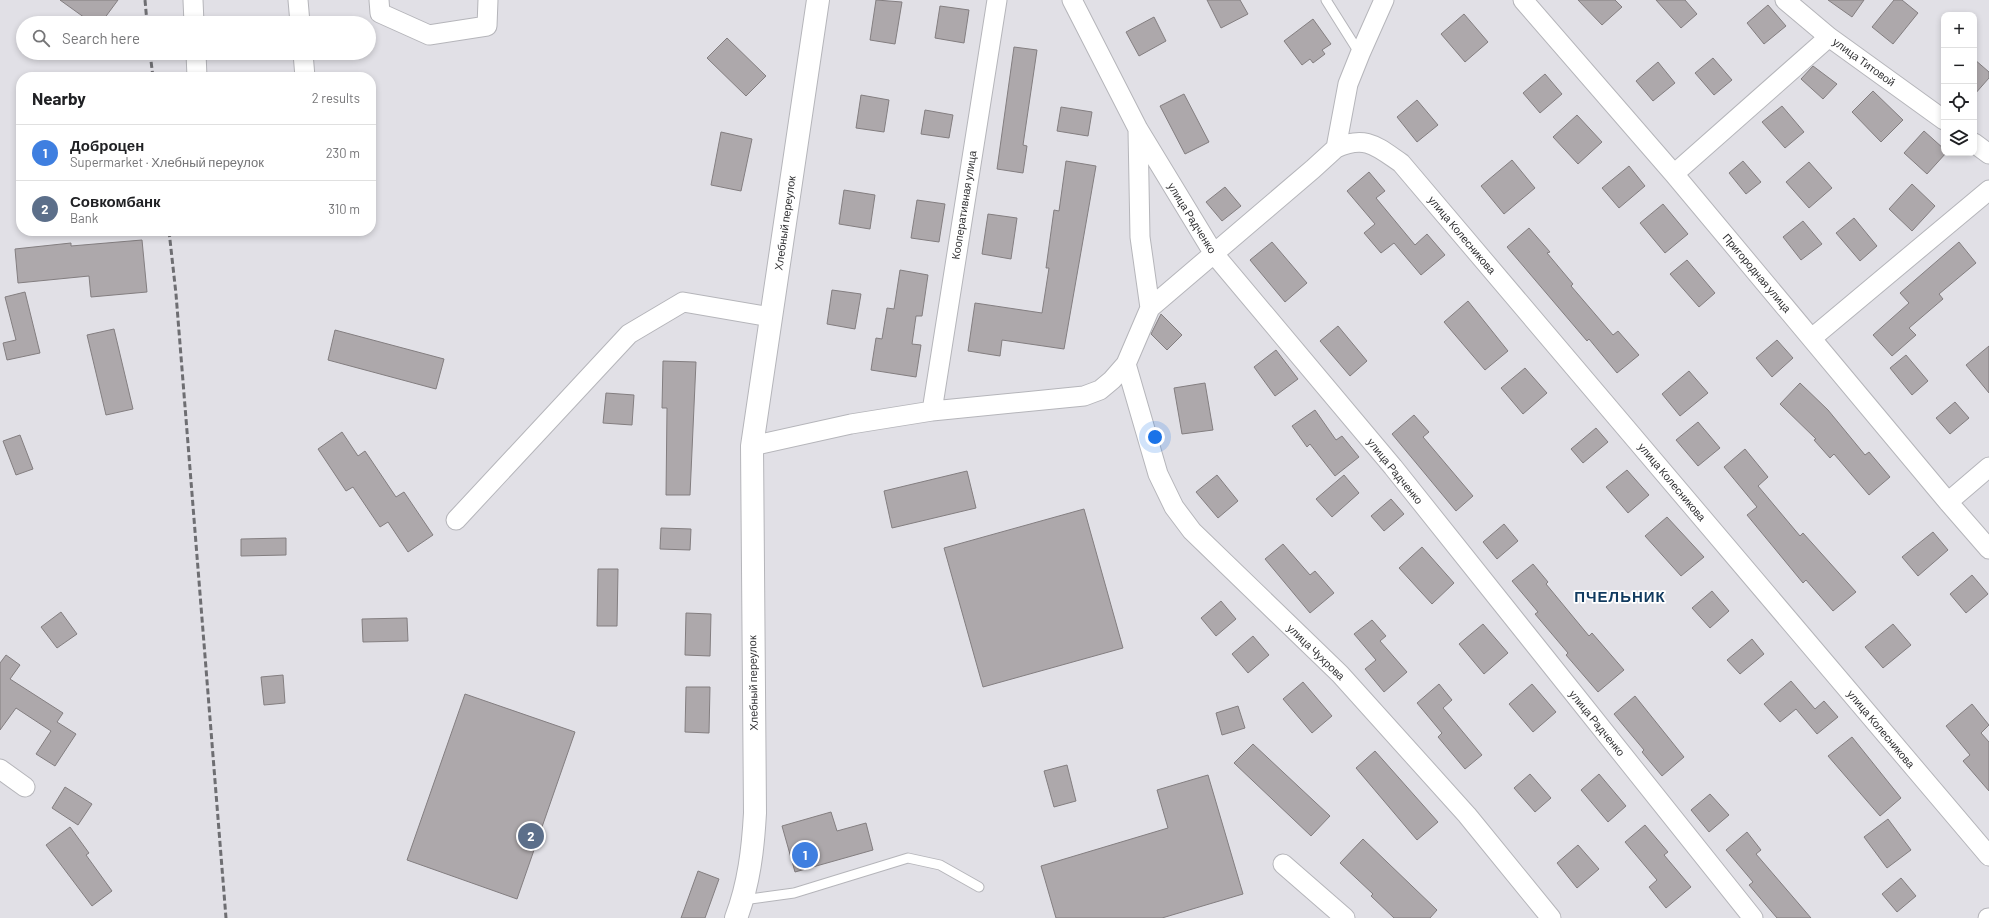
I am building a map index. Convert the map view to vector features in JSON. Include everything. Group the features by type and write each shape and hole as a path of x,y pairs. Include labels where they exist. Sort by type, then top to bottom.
{"street":[{"path":"193,0 194,16"},
{"path":"298,0 299,16"},
{"path":"379,0 380,13 428,35 487,26 488,0"},
{"name":"Хлебный переулок","path":"740,909 753,852 755,813 752,446 818,0"},
{"name":"Кооперативная улица","path":"932,411 997,0"},
{"name":"улица Радченко","path":"1072,0 1138,129 1214,254 1393,467 1753,918"},
{"path":"752,446 851,424 932,411 1084,396 1100,390 1112,380 1126,364 1150,308 1336,148 1348,84 1384,0"},
{"name":"Пригородная улица","path":"1523,0 1674,174 1989,549"},
{"name":"улица Титовой","path":"1785,0 1829,37 1941,118"},
{"path":"1674,174 1829,37"},
{"path":"196,60 197,72"},
{"path":"304,60 305,72"},
{"path":"1138,129 1140,237 1150,308"},
{"name":"улица Колесникова","path":"1336,148 1350,142 1362,142 1378,147 1401,163 1989,856"},
{"path":"1977,145 1989,154"},
{"path":"1812,338 1989,190"},
{"path":"456,520 629,334 684,302 771,316"},
{"name":"улица Чухрова","path":"1126,364 1158,474 1174,507 1192,531 1340,674 1467,815 1551,918"},
{"path":"1948,502 1989,467"},
{"path":"0,769 25,786"},
{"path":"1283,864 1345,918"}],"lane":[{"path":"1326,0 1360,54"},
{"path":"740,909 908,858 940,865 979,887"}],"building":[{"path":"60,0 118,0 106,16 82,16"},
{"path":"876,0 902,2 895,44 870,40"},
{"path":"1207,0 1240,0 1248,14 1221,28"},
{"path":"1578,0 1615,0 1622,7 1602,25"},
{"path":"1656,0 1685,0 1697,14 1681,28"},
{"path":"1828,0 1864,0 1852,17"},
{"path":"1894,0 1902,0 1918,13 1893,44 1872,27"},
{"path":"1768,5 1786,26 1764,44 1747,23"},
{"path":"940,6 969,10 964,43 935,38"},
{"path":"1464,14 1488,42 1465,62 1441,34"},
{"path":"1154,17 1166,41 1139,56 1126,32"},
{"path":"1313,19 1331,44 1322,50 1325,54 1313,63 1310,59 1302,65 1284,41"},
{"path":"727,38 766,76 746,96 707,58"},
{"path":"1014,47 1037,50 1023,145 1027,146 1023,173 997,169"},
{"path":"1713,58 1732,80 1714,95 1695,73"},
{"path":"1658,62 1675,83 1653,101 1636,81"},
{"path":"1977,62 1989,72 1989,78 1977,92"},
{"path":"1813,66 1837,84 1823,99 1801,79"},
{"path":"1545,74 1562,94 1540,113 1523,93"},
{"path":"1873,91 1903,120 1881,142 1852,112"},
{"path":"1184,94 1209,142 1185,154 1160,106"},
{"path":"861,95 889,100 884,132 856,128"},
{"path":"1417,100 1438,125 1417,142 1397,117"},
{"path":"1782,106 1804,132 1785,148 1762,122"},
{"path":"1061,107 1092,112 1088,136 1057,131"},
{"path":"925,110 953,115 949,138 921,134"},
{"path":"1577,115 1602,142 1578,164 1553,137"},
{"path":"1924,131 1941,146 1941,156 1943,156 1927,174 1904,153"},
{"path":"721,132 752,139 741,191 711,185"},
{"path":"1512,160 1535,188 1504,214 1481,186"},
{"path":"1066,161 1096,166 1064,349 1002,340 1000,356 968,351 975,303 1042,313 1049,268 1046,268 1054,210 1059,211"},
{"path":"1743,161 1761,182 1746,194 1729,173"},
{"path":"1809,162 1832,188 1809,208 1786,182"},
{"path":"1629,166 1645,186 1619,208 1602,188"},
{"path":"1369,172 1385,191 1376,198 1415,245 1427,234 1445,255 1421,275 1394,243 1381,253 1364,233 1375,224 1347,191"},
{"path":"1912,184 1935,206 1912,231 1889,209"},
{"path":"1225,187 1241,206 1222,221 1206,202"},
{"path":"844,190 875,195 870,229 839,224"},
{"path":"917,200 945,204 939,242 911,238"},
{"path":"1663,204 1688,234 1665,253 1640,223"},
{"path":"988,214 1017,218 1011,259 982,254"},
{"path":"1854,218 1877,246 1860,261 1836,233"},
{"path":"1803,221 1822,244 1801,260 1783,237"},
{"path":"1529,228 1550,252 1547,253 1573,284 1571,286 1613,335 1618,331 1639,355 1617,373 1589,339 1587,341 1507,247"},
{"path":"142,240 147,292 91,297 89,276 18,283 15,249 71,243 71,246"},
{"path":"1272,242 1307,283 1285,302 1250,260"},
{"path":"1959,242 1976,263 1939,294 1943,299 1909,328 1916,335 1892,356 1873,335 1909,303 1900,293"},
{"path":"1687,260 1715,293 1699,307 1670,274"},
{"path":"900,270 928,275 922,316 916,316 912,344 921,345 916,377 871,370 876,338 882,339 887,308 894,309"},
{"path":"832,290 861,294 855,329 827,324"},
{"path":"25,292 40,353 7,360 3,343 16,340 5,297"},
{"path":"1468,301 1508,351 1485,370 1444,322"},
{"path":"1161,314 1182,335 1167,350 1151,334"},
{"path":"1338,326 1367,361 1350,376 1320,341"},
{"path":"114,329 133,409 106,415 87,335"},
{"path":"335,330 444,359 436,389 328,360"},
{"path":"1777,340 1793,358 1772,377 1756,358"},
{"path":"1989,346 1989,393 1966,365"},
{"path":"1276,350 1298,379 1275,396 1254,367"},
{"path":"1906,355 1928,381 1912,395 1890,368"},
{"path":"663,361 696,362 690,495 666,495 667,408 662,408"},
{"path":"1525,368 1547,393 1523,414 1501,388"},
{"path":"1689,371 1708,393 1680,416 1662,394"},
{"path":"1205,383 1213,430 1182,434 1174,388"},
{"path":"1800,383 1828,410 1865,455 1869,452 1890,477 1869,495 1834,454 1830,458 1814,440 1816,439 1780,404"},
{"path":"606,393 634,395 632,425 603,423"},
{"path":"1955,402 1969,418 1950,434 1936,418"},
{"path":"1315,410 1336,440 1342,436 1359,457 1335,476 1310,444 1307,447 1292,426"},
{"path":"1414,415 1429,432 1423,437 1473,496 1456,511 1392,434"},
{"path":"1698,422 1720,448 1698,466 1676,440"},
{"path":"1596,428 1608,442 1583,463 1571,449"},
{"path":"342,432 358,456 365,451 396,497 404,492 433,535 408,552 388,522 380,527 353,487 346,491 318,449"},
{"path":"20,435 33,469 16,475 3,441"},
{"path":"1745,449 1768,477 1758,486 1800,536 1803,533 1856,592 1833,611 1806,580 1803,583 1747,515 1757,507 1724,467"},
{"path":"1627,470 1649,495 1628,513 1606,487"},
{"path":"967,471 976,508 892,528 884,491"},
{"path":"1217,475 1238,501 1218,518 1196,492"},
{"path":"1344,475 1359,493 1332,517 1316,499"},
{"path":"1391,499 1404,514 1384,531 1371,516"},
{"path":"1084,509 1123,648 983,687 944,548"},
{"path":"1667,517 1704,557 1681,576 1645,536"},
{"path":"1504,524 1518,541 1497,559 1483,542"},
{"path":"661,528 691,529 690,550 660,549"},
{"path":"1933,532 1948,550 1918,576 1902,557"},
{"path":"286,538 286,555 241,556 241,539"},
{"path":"1283,544 1310,575 1315,571 1334,593 1310,613 1265,559"},
{"path":"1422,547 1454,583 1432,604 1399,568"},
{"path":"1533,564 1548,582 1546,584 1589,636 1592,633 1624,670 1598,692 1566,655 1568,653 1535,614 1538,612 1512,581"},
{"path":"598,569 618,569 617,626 597,626"},
{"path":"1972,575 1988,594 1966,613 1950,594"},
{"path":"1712,591 1729,611 1710,628 1692,608"},
{"path":"1221,601 1236,619 1216,636 1201,618"},
{"path":"61,612 77,634 57,648 41,627"},
{"path":"686,613 711,614 710,656 685,655"},
{"path":"407,618 408,641 363,642 362,619"},
{"path":"1372,620 1386,636 1380,641 1407,672 1384,692 1365,669 1376,660 1354,634"},
{"path":"1483,624 1508,653 1484,674 1459,644"},
{"path":"1893,624 1911,645 1883,668 1865,647"},
{"path":"1253,636 1269,655 1248,673 1232,654"},
{"path":"1752,639 1764,654 1740,674 1727,660"},
{"path":"6,655 20,665 10,679 63,713 57,722 76,734 55,766 36,754 51,731 16,708 0,730 0,663"},
{"path":"283,675 285,703 264,705 261,677"},
{"path":"1791,681 1815,709 1824,701 1838,717 1817,734 1796,709 1780,722 1764,704"},
{"path":"1303,682 1332,716 1312,733 1283,699"},
{"path":"1439,684 1452,700 1443,708 1482,755 1465,769 1438,737 1442,733 1417,703"},
{"path":"1532,684 1556,712 1533,732 1509,704"},
{"path":"686,687 710,687 709,733 685,732"},
{"path":"465,694 575,732 517,899 407,860"},
{"path":"1635,696 1684,757 1662,776 1642,752 1644,750 1614,714"},
{"path":"1972,704 1989,725 1981,733 1989,742 1989,791 1963,761 1970,755 1946,726"},
{"path":"1238,706 1245,728 1222,735 1216,713"},
{"path":"1852,737 1901,798 1880,816 1828,756"},
{"path":"1253,744 1330,816 1311,836 1234,763"},
{"path":"1375,751 1438,822 1417,840 1356,768"},
{"path":"1067,765 1076,801 1054,807 1044,771"},
{"path":"1530,774 1551,798 1535,812 1514,788"},
{"path":"1599,774 1626,806 1608,822 1581,790"},
{"path":"1208,775 1243,894 1162,918 1056,918 1041,866 1168,828 1157,790"},
{"path":"65,787 92,804 78,825 52,808"},
{"path":"1710,794 1729,815 1709,832 1691,810"},
{"path":"831,812 837,831 866,823 873,850 795,872 782,826"},
{"path":"1888,819 1911,850 1887,868 1864,837"},
{"path":"1645,825 1668,852 1664,855 1691,887 1666,908 1649,887 1657,880 1625,842"},
{"path":"70,827 89,853 86,855 112,891 92,906 46,845"},
{"path":"1747,832 1761,850 1756,854 1811,918 1777,918 1749,885 1753,882 1726,850"},
{"path":"1363,839 1437,910 1430,918 1394,918 1371,896 1373,894 1340,863"},
{"path":"1578,845 1599,869 1577,888 1557,863"},
{"path":"698,871 719,879 705,918 681,918"},
{"path":"1901,878 1916,896 1897,912 1882,894"}],"railway":[{"path":"145,0 146,16"},
{"path":"151,60 152,72"},
{"path":"170,236 176,294 226,918"}],"place":[{"name":"Совкомбанк","path":"531,836"},
{"name":"Доброцен","path":"805,855"}],"district":[{"name":"ПЧЕЛЬНИК","path":"1620,597"}]}
